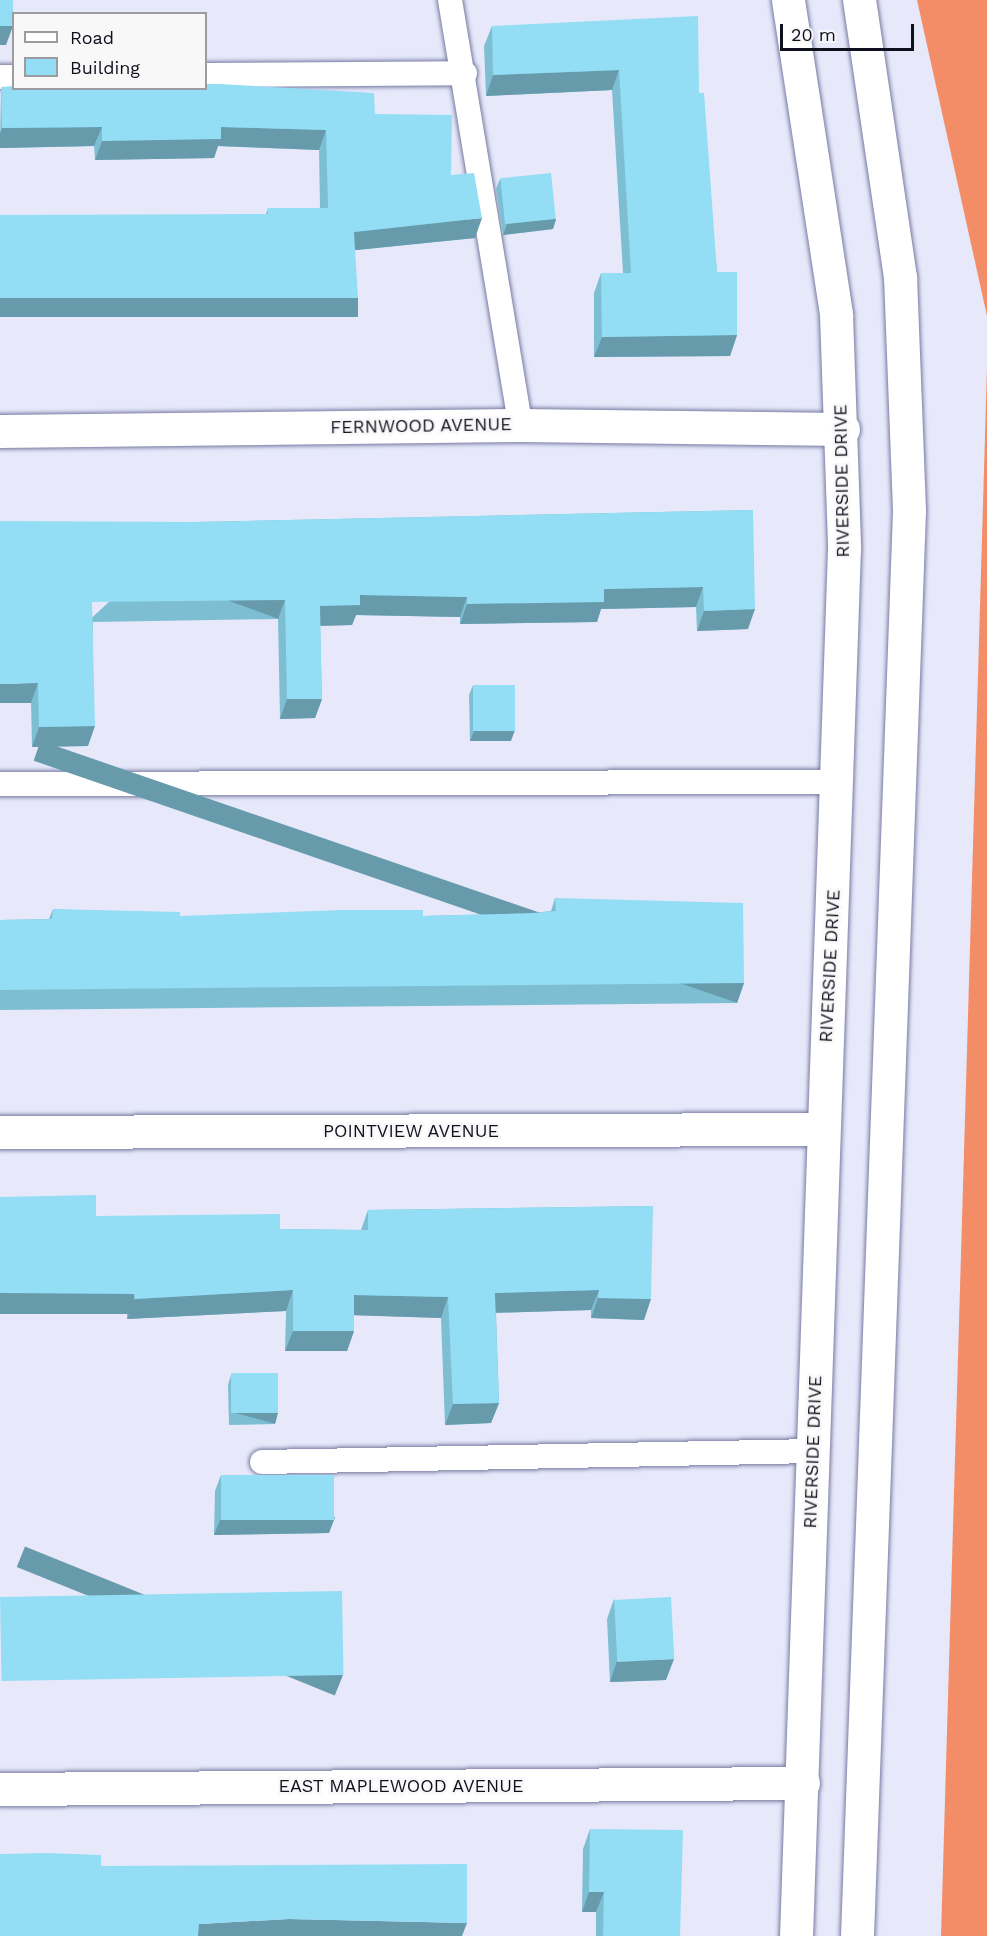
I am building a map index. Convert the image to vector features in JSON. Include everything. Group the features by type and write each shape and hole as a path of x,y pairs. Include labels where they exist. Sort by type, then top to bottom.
{"main road":[{"name":"RIVERSIDE DRIVE","path":"788,0 836,314 843,429 840,782 822,1130 803,1783 796,1936"},
{"path":"858,1936 909,510 900,277 859,0"},
{"name":"FERNWOOD AVENUE","path":"0,431 520,425 843,429"},
{"name":"POINTVIEW AVENUE","path":"0,1132 822,1130"},
{"name":"EAST MAPLEWOOD AVENUE","path":"0,1789 803,1783"}],"lane":[{"path":"450,0 465,73 520,425"},
{"path":"207,75 465,73"},
{"path":"0,784 840,782"},
{"path":"262,1462 813,1451"}],"shaded area":[{"path":"917,0 987,0 987,316"},
{"path":"987,368 987,1936 941,1936"}],"building":[{"path":"0,0 13,0 12,26 0,26"},
{"path":"698,16 699,93 704,93 717,272 737,272 737,335 602,337 601,273 631,273 619,70 493,75 492,26"},
{"path":"207,84 220,84 374,93 375,114 452,115 451,175 474,173 482,218 354,232 358,298 0,298 0,215 268,214 268,208 328,208 326,130 221,127 221,139 102,141 102,127 2,128 1,87 12,86 12,90 207,90"},
{"path":"551,173 556,219 505,224 500,178"},
{"path":"753,510 755,609 704,611 703,587 604,589 604,602 467,604 467,597 360,595 360,605 320,606 322,699 287,699 285,600 92,602 95,726 39,727 38,683 0,684 0,521 195,522"},
{"path":"473,685 515,685 515,731 473,731"},
{"path":"555,898 743,903 744,983 0,990 0,920 52,919 53,909 180,912 180,916 342,910 423,910 423,916 556,911"},
{"path":"96,1195 96,1216 280,1214 280,1229 368,1230 368,1210 653,1206 651,1299 598,1298 599,1290 495,1293 499,1403 453,1404 448,1297 354,1295 354,1331 293,1331 293,1290 135,1299 134,1294 0,1293 0,1197"},
{"path":"231,1373 278,1373 278,1413 231,1413"},
{"path":"221,1475 334,1475 334,1520 221,1520"},
{"path":"342,1591 343,1675 2,1681 0,1597"},
{"path":"671,1597 674,1659 617,1662 614,1600"},
{"path":"590,1829 683,1830 680,1936 603,1936 604,1892 589,1892"},
{"path":"0,1854 101,1855 101,1866 467,1864 467,1923 289,1919 199,1924 198,1936 0,1936"}]}
